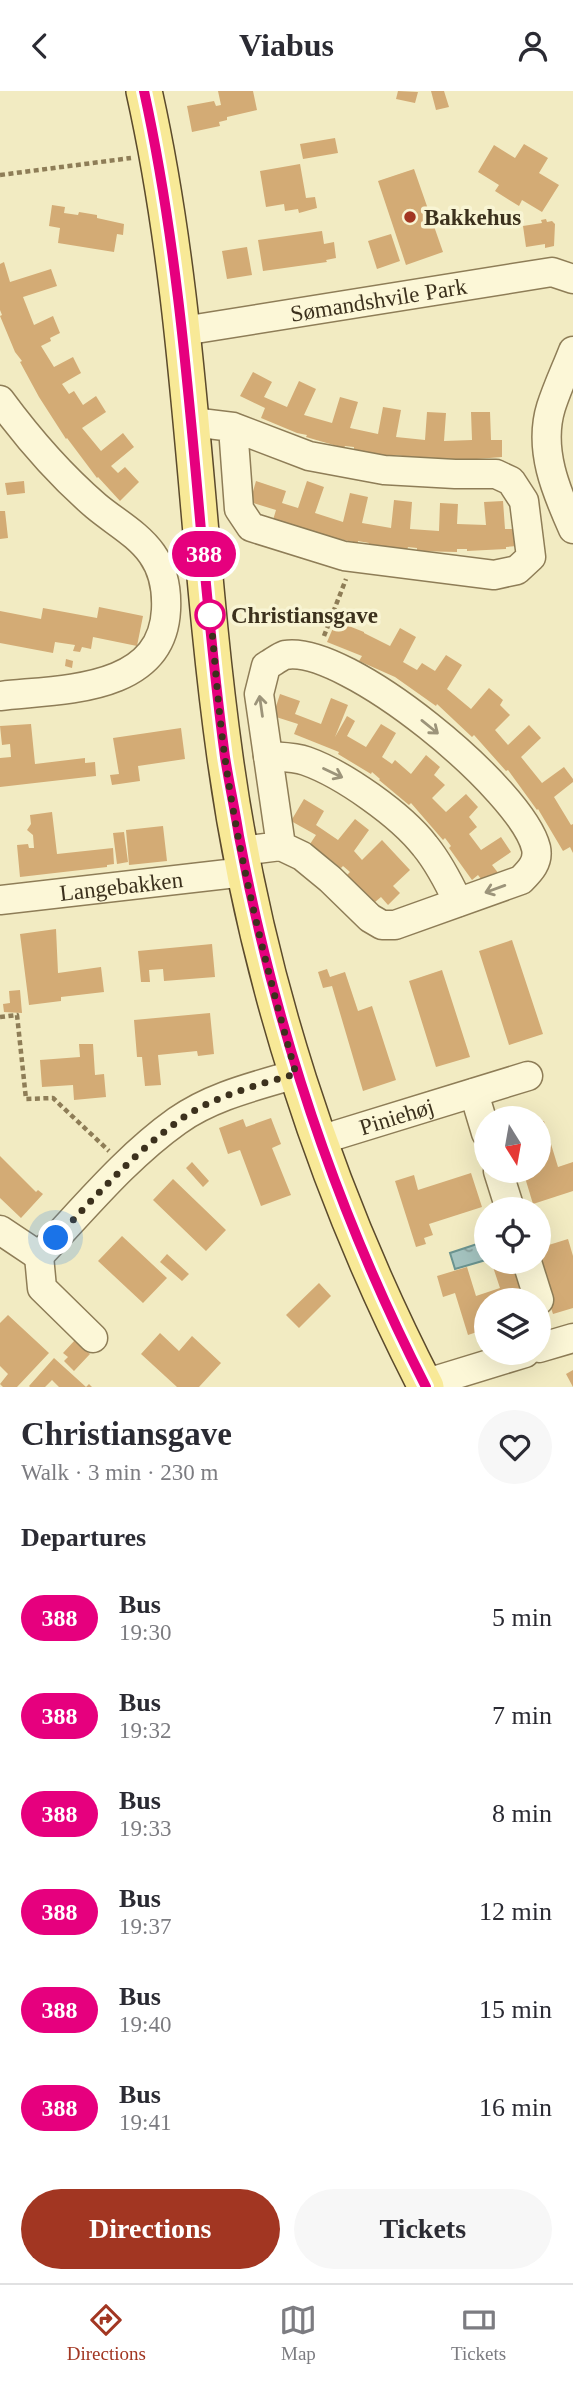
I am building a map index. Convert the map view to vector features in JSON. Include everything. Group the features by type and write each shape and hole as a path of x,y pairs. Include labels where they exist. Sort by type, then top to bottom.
{"main road":[{"path":"144,91 158,153 183,331 225,758 244,862 267,967 296,1074 361,1248 425,1385"}],"street":[{"name":"Sømandshvile Park","path":"183,331 552,272 573,279"},
{"path":"573,351 550,409 546,443 552,477 573,529"},
{"path":"0,400 27,437 95,505 140,541 154,556 163,575 167,595 166,618 158,641 144,660 125,675 103,683 0,696"},
{"path":"192,422 233,427 309,456 384,470 496,474 511,481 524,501 531,557 517,570 495,575 354,557 251,527 239,509 233,427"},
{"path":"167,595 208,590"},
{"path":"244,862 281,846 302,856 370,918 382,925 395,925 521,880 534,867 537,850 527,827 488,779 452,745 404,707 353,676 308,657 284,655 267,666 259,694 281,846"},
{"path":"268,756 304,760 342,776 385,808 424,844 448,880 458,902"},
{"name":"Langebakken","path":"0,900 244,862"},
{"path":"93,1338 42,1288 39,1256 125,1165 178,1120 231,1093 296,1074"},
{"name":"Piniehøj","path":"320,1140 528,1076"},
{"path":"474,1093 478,1106"},
{"path":"0,1230 39,1256"},
{"path":"551,1344 573,1338"},
{"path":"425,1385 488,1365"}],"path":[{"path":"0,175 158,153"},
{"path":"315,660 354,557"},
{"path":"0,1017 17,1015 26,1099 53,1098 125,1165"}],"water":[{"path":"474,1245 474,1263 455,1269 450,1253"}],"building":[{"path":"218,91 253,91 257,110 227,117 227,120 219,122 220,126 192,132 187,106 214,101 216,106 221,105"},
{"path":"398,91 418,92 415,103 396,99"},
{"path":"431,91 444,91 449,107 436,110"},
{"path":"335,138 338,153 303,159 300,144"},
{"path":"524,144 548,158 539,173 559,185 542,212 522,200 519,206 495,191 499,185 478,172 494,145 515,158"},
{"path":"300,164 306,198 315,197 317,208 299,213 298,209 285,211 284,204 266,207 260,171"},
{"name":"Bakkehus","path":"414,169 443,252 406,265 378,181"},
{"path":"52,205 65,207 64,213 97,215 97,218 124,224 123,235 117,234 114,252 58,243 60,228 49,226"},
{"path":"546,219 547,222 552,221 555,224 554,246 545,248 545,244 526,247 523,226 542,223 541,220"},
{"path":"322,231 324,244 334,242 336,258 326,260 327,262 263,271 258,240"},
{"path":"391,234 400,261 377,269 368,241"},
{"path":"247,247 252,275 227,279 222,251"},
{"path":"4,262 10,282 51,269 57,286 23,297 34,325 53,316 60,333 41,346 54,367 73,357 81,373 62,384 69,394 74,391 83,405 96,396 106,412 82,428 101,451 123,433 134,447 111,466 118,473 125,467 139,482 120,501 97,478 66,439 15,352 0,316 0,264"},
{"path":"253,372 272,382 264,397 287,407 299,381 316,389 304,415 332,423 340,397 358,402 350,428 378,434 383,407 401,410 396,437 425,440 427,412 446,413 444,441 472,440 471,412 490,412 491,440 502,440 502,457 452,461 402,458 403,456 393,457 354,450 354,447 344,448 306,437 307,435 261,418 265,408 240,396"},
{"path":"24,481 25,493 7,495 5,483"},
{"path":"256,481 286,491 282,503 298,508 307,481 324,487 315,513 343,522 350,493 368,497 362,523 391,528 394,500 412,502 410,529 439,531 440,503 458,504 457,524 486,525 484,502 503,501 505,529 516,529 517,546 467,551 457,549 457,552 417,551 417,548 408,547 407,550 368,545 369,543 320,535 273,520 276,510 250,502"},
{"path":"0,511 5,511 8,538 0,539"},
{"path":"99,607 143,616 137,646 93,637 91,649 82,647 80,652 73,651 75,645 55,642 53,653 0,643 0,611 41,619 43,608 97,618"},
{"path":"336,621 390,646 400,628 416,637 403,662 417,670 422,663 435,671 446,655 462,665 447,689 471,709 489,688 503,700 500,705 510,715 495,730 508,745 529,725 541,738 521,757 542,783 564,767 573,779 573,782 554,797 571,825 573,824 573,853 570,847 563,851 538,809 508,770 506,771 474,735 472,737 437,704 436,706 395,677 359,661 362,656 327,642"},
{"path":"66,659 73,661 72,668 65,666"},
{"path":"280,694 300,701 295,714 321,724 331,698 348,705 335,737 347,716 355,721 347,736 366,747 381,724 396,733 382,757 392,764 395,760 411,774 426,755 440,767 434,775 445,785 432,798 446,812 466,794 478,807 469,817 477,827 469,834 481,850 501,837 511,852 492,865 499,874 485,884 478,875 472,880 445,838 443,840 411,803 409,805 372,772 371,774 338,754 339,752 294,734 298,724 273,716"},
{"path":"31,724 35,764 85,758 85,763 95,762 96,776 0,787 0,758 11,757 10,744 2,745 0,726"},
{"path":"181,728 185,759 138,766 140,781 112,785 110,775 119,774 113,738"},
{"path":"304,799 324,811 316,825 338,840 355,819 369,830 354,851 362,860 382,840 410,870 393,886 400,893 388,905 381,897 375,902 347,875 350,872 310,844 316,835 291,821"},
{"path":"52,812 57,854 113,848 114,864 20,877 17,845 28,844 29,848 34,848 33,835 27,830 31,824 30,815"},
{"path":"163,826 167,861 129,865 126,830"},
{"path":"124,832 128,862 117,864 113,833"},
{"path":"56,929 58,973 101,967 104,992 61,997 61,1001 29,1005 20,934"},
{"path":"512,940 543,1034 509,1045 479,951"},
{"path":"212,944 215,977 164,981 163,969 149,970 150,982 141,982 138,951"},
{"path":"327,969 330,977 345,972 358,1011 372,1006 396,1080 363,1091 332,986 323,988 318,972"},
{"path":"442,970 470,1057 436,1067 409,981"},
{"path":"20,990 22,1013 4,1012 3,1004 10,1003 9,991"},
{"path":"210,1013 214,1054 198,1056 197,1051 158,1055 161,1085 145,1086 142,1057 137,1057 134,1020"},
{"path":"79,1044 93,1044 95,1075 104,1074 106,1097 74,1100 73,1085 42,1087 40,1060 80,1057"},
{"path":"271,1118 281,1144 272,1148 291,1195 261,1206 240,1150 228,1154 219,1128 243,1119 246,1127"},
{"path":"551,1144 558,1167 573,1162 573,1191 551,1198 531,1197 527,1183 551,1183"},
{"path":"0,1156 36,1192 38,1190 43,1194 21,1218 0,1198"},
{"path":"192,1162 209,1181 203,1187 186,1168"},
{"path":"471,1173 479,1197 474,1197 474,1210 429,1224 433,1235 424,1238 426,1244 416,1247 395,1181 414,1175 418,1190"},
{"path":"173,1179 226,1230 206,1251 153,1200"},
{"path":"122,1236 167,1278 143,1303 98,1261"},
{"path":"568,1239 573,1256 573,1308 553,1314 551,1288 544,1288 540,1274 551,1274 551,1244"},
{"path":"167,1254 189,1274 182,1281 160,1262"},
{"path":"467,1267 474,1290 474,1333 468,1335 455,1293 443,1297 437,1276"},
{"path":"495,1274 516,1274 520,1288 500,1288"},
{"path":"319,1283 331,1296 299,1328 286,1315"},
{"path":"8,1315 49,1353 17,1387 3,1387 0,1384 8,1374 0,1366 0,1323"},
{"path":"160,1333 179,1351 192,1336 221,1363 199,1387 177,1387 141,1354"},
{"path":"75,1340 90,1354 74,1371 64,1361 68,1357 63,1353"},
{"path":"54,1358 86,1387 59,1387 52,1380 45,1387 30,1387"},
{"path":"573,1370 573,1387 566,1374"}],"bus line":[{"name":"388","path":"144,91 158,153 183,331 225,758 245,873 296,1074 361,1248 426,1387"}],"place":[{"name":"Bakkehus","path":"410,217"},
{"name":"Christiansgave","path":"210,615"}],"route":[{"path":"56,1238 125,1165 178,1120 231,1093 296,1074 245,873 225,758 210,610 210,615"}]}
